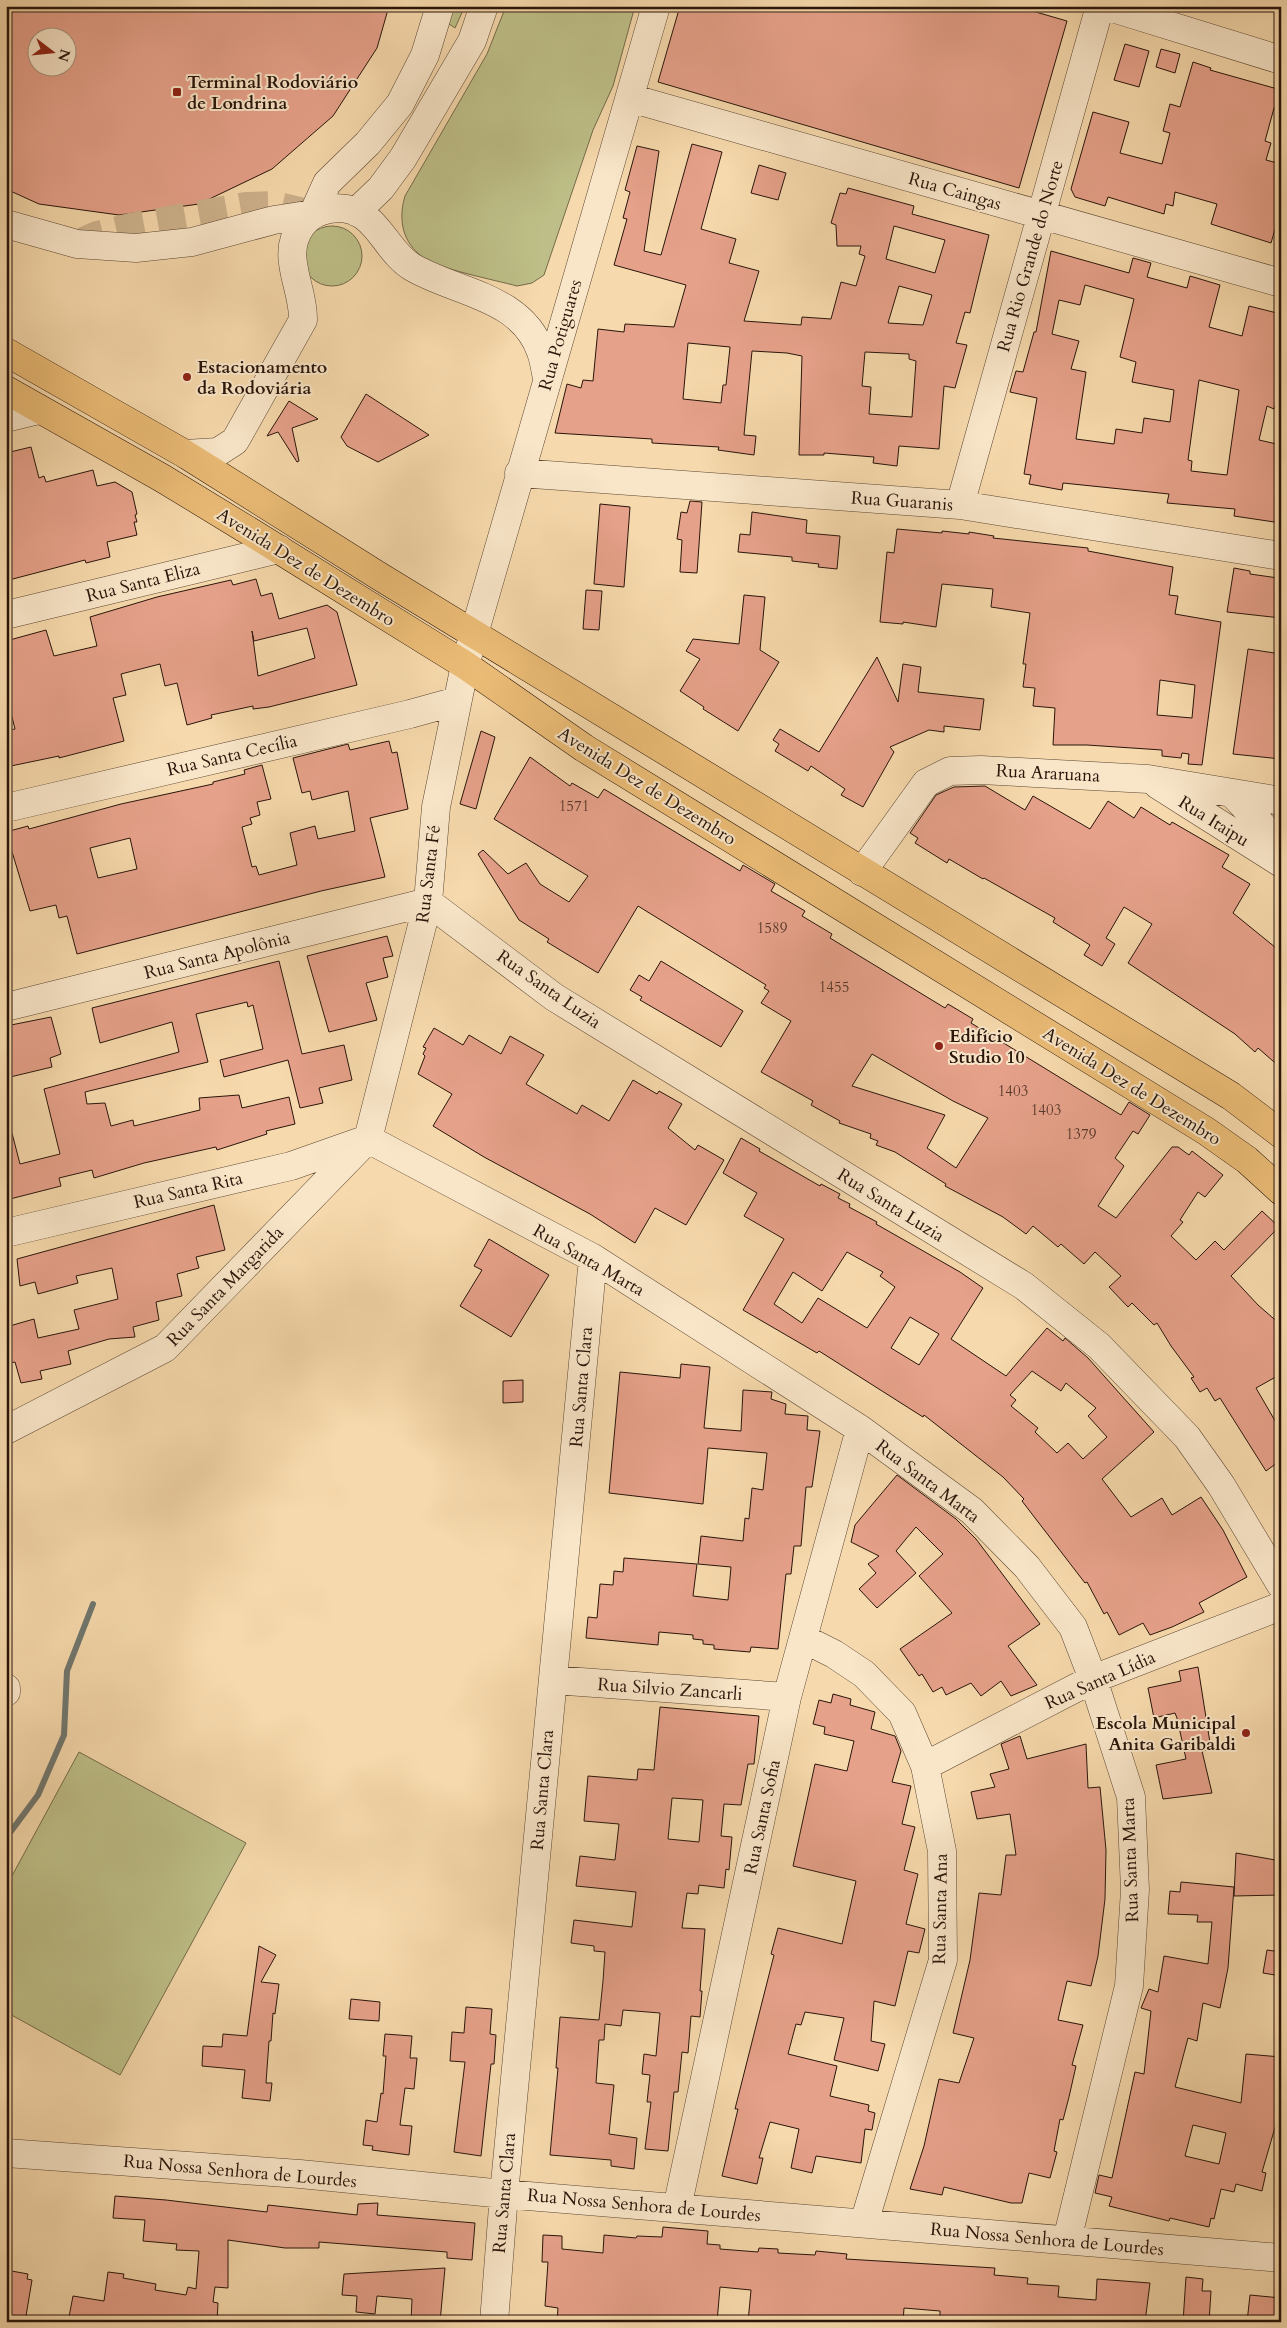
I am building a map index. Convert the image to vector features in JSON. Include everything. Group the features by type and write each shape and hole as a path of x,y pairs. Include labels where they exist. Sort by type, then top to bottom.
{"highway":[{"name":"Avenida Dez de Dezembro","path":"6,352 185,454 474,634 1231,1096 1281,1134"},
{"name":"Avenida Dez de Dezembro","path":"6,390 162,478 465,665 584,748 1206,1131 1247,1160 1281,1191"}],"street":[{"path":"185,454 218,452 235,441 303,320 304,307 292,264 291,251 295,237 302,225 312,214 327,183 368,144 400,104 425,55 440,6"},
{"path":"356,212 381,188 403,158 472,41 484,6"},
{"name":"Rua Potiguares","path":"465,665 519,473 656,6"},
{"name":"Rua Rio Grande do Norte","path":"960,506 1100,6"},
{"path":"1106,6 1281,60"},
{"name":"Rua Caingas","path":"630,98 1281,283"},
{"path":"6,224 77,244 136,248 192,242 274,220 312,214 334,208 356,212 370,220 382,232 404,262 433,277 492,300 511,313 535,339 541,351 547,378"},
{"path":"6,418 39,410"},
{"name":"Rua Guaranis","path":"519,473 960,506 1281,556"},
{"name":"Rua Santa Eliza","path":"6,615 279,550"},
{"name":"Rua Santa Fé","path":"368,1139 428,902 436,808 465,665"},
{"name":"Rua Santa Cecília","path":"6,808 410,714 457,701"},
{"name":"Rua Araruana","path":"862,872 926,783 950,771 981,770 1148,779 1281,801"},
{"name":"Rua Itaipu","path":"1148,779 1281,864"},
{"name":"Rua Itaipu","path":"1232,793 1281,846"},
{"name":"Rua Santa Apolônia","path":"6,1007 428,902"},
{"name":"Rua Santa Luzia","path":"428,902 554,996 1024,1286 1099,1346 1187,1436 1222,1485 1281,1586"},
{"name":"Rua Santa Rita","path":"6,1233 291,1166 368,1139"},
{"name":"Rua Santa Marta","path":"368,1139 593,1258 860,1429 972,1510 1027,1567 1073,1627 1093,1679 1130,1797 1135,1890 1129,1986 1067,2240"},
{"name":"Rua Santa Margarida","path":"6,1430 165,1348 368,1139"},
{"name":"Rua Santa Clara","path":"494,2322 504,2194 593,1258"},
{"name":"Rua Santa Sofia","path":"677,2208 788,1698 860,1429"},
{"name":"Rua Santa Lídia","path":"925,1766 1093,1679 1281,1606"},
{"name":"Rua Santa Ana","path":"804,1639 834,1654 864,1674 902,1713 925,1766 942,1851 943,1960 864,2224"},
{"name":"Rua Silvio Zancarli","path":"553,1680 788,1698"},
{"name":"Rua Nossa Senhora de Lourdes","path":"6,2153 300,2174 504,2194 1281,2258"}],"green space":[{"path":"453,6 465,6 455,28 449,24"},
{"path":"506,6 635,6 613,86 593,130 544,275 532,283 517,286 454,270 431,262 411,245 406,238 402,222 405,196 487,54"},
{"path":"332,226 349,231 357,239 362,256 357,273 349,281 332,286 315,281 307,273 302,256 307,239 315,231"},
{"path":"79,1752 246,1843 120,2075 6,2012 6,1887"}],"building":[{"name":"Terminal Rodoviário de Londrina","path":"6,6 389,6 377,48 333,116 272,169 199,204 119,215 39,204 6,189"},
{"path":"680,6 1015,6 1067,21 1019,188 658,82"},
{"path":"1125,44 1149,51 1139,87 1114,80"},
{"path":"1161,49 1180,54 1175,73 1156,67"},
{"path":"1193,62 1211,68 1210,70 1281,90 1281,110 1274,108 1265,141 1271,143 1266,160 1281,164 1281,209 1271,243 1211,224 1217,204 1175,192 1173,206 1166,204 1164,214 1108,197 1105,206 1075,197 1071,189 1093,112 1129,122 1120,153 1162,164 1170,133 1163,131 1170,104 1180,107"},
{"path":"692,144 722,152 701,229 736,239 729,263 759,271 744,321 801,325 802,317 831,319 841,282 856,286 865,256 859,254 861,246 837,246 836,225 831,223 840,193 846,194 848,188 914,206 912,214 989,235 970,313 965,312 956,343 967,345 955,388 944,386 939,449 899,446 897,466 873,463 874,457 824,453 824,455 799,455 802,356 752,351 744,435 756,436 754,455 718,450 719,447 652,443 652,439 555,433 567,384 581,388 583,380 593,381 598,329 624,332 625,324 674,327 686,285 614,265 627,219 623,218 630,192 625,190 637,146 659,151 644,251 661,255","holes":["894,226 945,240 935,273 886,259","899,286 932,295 923,325 888,323","688,343 730,347 726,385 723,385 721,403 683,399","865,352 909,354 909,359 916,361 912,417 869,414 871,387 862,386"]},
{"path":"759,165 786,173 778,200 751,193"},
{"path":"1051,251 1129,273 1133,258 1151,263 1147,277 1187,288 1190,276 1220,285 1209,327 1242,336 1249,306 1281,314 1281,388 1274,409 1267,406 1259,440 1281,445 1281,523 1234,516 1235,509 1167,503 1169,494 1063,483 1062,490 1029,484 1031,475 1024,474 1037,398 1010,392 1016,371 1023,372 1034,332 1036,332","holes":["1085,285 1134,299 1120,357 1136,362 1132,382 1174,390 1170,422 1144,418 1142,433 1116,429 1114,444 1076,439 1086,372 1071,369 1079,341 1052,334 1059,300 1080,305","1199,380 1239,390 1227,475 1191,471 1192,461 1188,460"]},
{"path":"366,394 429,435 378,462 347,446 341,437"},
{"path":"289,401 318,419 292,428 299,461 297,462 278,432 267,436"},
{"path":"31,447 39,478 44,476 46,482 93,470 97,486 115,482 132,492 137,514 135,515 137,522 134,522 137,535 107,542 110,557 86,563 85,560 9,580 6,567 6,453"},
{"path":"690,501 702,502 697,573 680,572 682,540 677,539 681,512 687,513"},
{"path":"600,504 630,507 624,587 594,584"},
{"path":"752,512 807,520 806,533 840,536 837,569 818,567 819,564 792,561 792,557 738,552 740,534 750,535"},
{"path":"897,529 942,533 942,531 969,534 969,532 994,536 993,538 1088,548 1088,551 1173,567 1169,595 1178,596 1175,614 1221,622 1202,765 1188,764 1189,754 1182,753 1181,758 1162,756 1162,750 1087,745 1053,745 1055,708 1033,706 1035,688 1023,687 1026,664 1023,664 1030,613 991,607 993,589 942,584 936,627 903,622 903,624 880,622 887,552 894,553","holes":["1160,680 1195,685 1192,718 1157,715"]},
{"path":"1234,568 1250,571 1250,574 1278,578 1275,599 1281,600 1281,618 1227,612"},
{"path":"256,579 261,596 272,593 279,619 327,605 337,612 357,685 269,707 253,709 253,706 211,715 212,718 187,725 177,683 165,686 160,664 121,674 126,695 113,698 124,741 59,758 59,756 6,767 6,731 15,729 6,692 6,641 46,630 54,656 97,646 90,617 157,597 231,580 233,585","holes":["307,628 315,658 258,676 252,631 254,641"]},
{"path":"586,590 602,591 599,630 583,629"},
{"path":"744,595 765,597 760,650 779,662 738,731 703,709 704,707 680,691 700,659 686,651 693,639 739,644"},
{"path":"1248,649 1281,654 1281,759 1233,754"},
{"path":"877,657 898,702 903,664 921,667 918,692 984,699 980,730 944,726 944,732 929,730 890,747 894,752 863,807 841,795 845,789 811,766 808,771 775,751 779,744 773,740 780,729 819,752"},
{"path":"481,731 495,737 476,809 460,804"},
{"path":"389,741 392,753 397,752 408,809 370,818 385,877 321,891 77,954 67,916 59,918 56,905 30,911 6,832 28,826 29,829 121,804 213,784 213,782 245,774 244,770 262,765 271,799 257,802 260,815 250,818 252,824 242,827 252,867 256,866 259,875 297,865 290,833 315,826 318,839 355,831 348,791 312,800 310,791 302,793 293,758 348,744 350,750","holes":["130,838 137,869 98,878 90,848"]},
{"path":"530,757 570,786 572,783 598,798 604,789 740,871 743,865 775,884 771,891 805,911 802,916 832,934 830,938 945,1008 948,1004 973,1019 971,1023 1121,1115 1129,1102 1150,1115 1138,1134 1133,1131 1115,1158 1124,1166 1098,1206 1116,1218 1172,1147 1178,1147 1189,1155 1192,1151 1223,1175 1205,1197 1198,1192 1180,1220 1183,1222 1171,1236 1196,1260 1215,1241 1224,1250 1262,1211 1279,1227 1231,1276 1258,1305 1281,1325 1281,1374 1256,1388 1281,1431 1281,1460 1266,1471 1220,1398 1215,1401 1207,1388 1200,1392 1191,1378 1194,1377 1157,1323 1154,1325 1132,1303 1128,1307 1109,1287 1121,1276 1095,1252 1084,1264 1061,1244 1058,1247 1033,1226 1026,1234 1003,1217 945,1186 946,1184 895,1152 876,1145 878,1141 870,1138 871,1134 839,1123 840,1121 811,1105 813,1101 761,1072 791,1021 761,1003 769,991 764,988 766,985 638,906 598,973 547,942 549,939 519,920 478,854 483,850 508,874 526,863 540,884 569,902 588,876 494,819","holes":["872,1054 953,1101 988,1118 956,1168 927,1148 945,1115 852,1086"]},
{"path":"985,786 1025,810 1033,796 1090,829 1108,801 1134,818 1141,807 1170,825 1172,822 1229,855 1222,867 1250,884 1233,913 1281,952 1281,1068 1258,1048 1255,1052 1235,1034 1128,963 1152,924 1124,907 1106,938 1115,944 1102,966 1084,955 1090,945 1053,922 1055,918 949,859 947,863 915,843 918,838 910,833 936,795 954,787"},
{"path":"387,936 393,956 383,958 388,977 366,983 377,1020 329,1032 307,956"},
{"path":"279,961 302,1054 344,1045 352,1080 319,1088 323,1103 300,1108 288,1060 224,1077 220,1060 263,1049 253,1005 248,1007 247,1002 196,1014 208,1062 85,1092 87,1104 105,1103 111,1126 133,1120 134,1126 200,1110 199,1098 239,1095 242,1108 289,1097 295,1124 266,1131 267,1134 217,1150 216,1147 144,1163 94,1178 92,1170 59,1178 61,1186 6,1200 6,1133 12,1133 20,1164 60,1154 44,1089 179,1052 172,1022 100,1043 92,1008"},
{"path":"661,961 743,1011 721,1047 640,1000 642,997 630,990 639,975 649,981"},
{"path":"51,1017 61,1054 50,1058 52,1067 6,1078 6,1026"},
{"path":"434,1028 463,1045 469,1035 501,1054 510,1036 544,1055 526,1084 577,1114 582,1105 609,1121 633,1080 657,1094 659,1091 682,1104 668,1128 695,1150 698,1145 724,1160 686,1225 655,1208 635,1243 590,1214 484,1157 433,1126 452,1094 418,1074 425,1056 423,1054 426,1048 423,1047"},
{"path":"741,1138 760,1149 759,1151 820,1186 821,1184 840,1194 838,1198 850,1204 849,1207 960,1272 983,1288 951,1339 1006,1376 1047,1328 1063,1341 1065,1338 1088,1358 1154,1432 1102,1479 1131,1517 1162,1498 1172,1515 1201,1497 1223,1530 1247,1577 1199,1603 1204,1612 1172,1627 1150,1635 1143,1623 1119,1635 1107,1612 1104,1614 1087,1582 1085,1583 1022,1501 1024,1499 1003,1477 924,1415 923,1417 819,1351 817,1353 743,1310 784,1239 744,1216 757,1193 723,1173","holes":["847,1252 883,1272 880,1276 895,1287 867,1328 818,1298 802,1323 774,1304 793,1272 822,1291","910,1317 939,1334 919,1365 891,1348","1032,1371 1061,1391 1066,1383 1096,1408 1088,1416 1107,1437 1083,1459 1068,1443 1057,1453 1035,1432 1038,1428 1011,1406 1016,1400 1010,1395"]},
{"path":"214,1205 225,1250 196,1257 199,1268 177,1274 182,1296 156,1302 159,1320 133,1327 135,1337 109,1339 68,1351 71,1364 40,1371 42,1379 21,1383 15,1362 6,1364 6,1327 34,1319 38,1338 79,1329 74,1310 118,1299 112,1268 76,1276 78,1283 38,1294 35,1282 20,1286 17,1259"},
{"path":"489,1239 549,1275 511,1337 460,1306 482,1270 474,1266"},
{"path":"681,1364 710,1367 704,1428 741,1431 743,1390 772,1392 771,1399 786,1404 785,1414 808,1416 807,1430 820,1431 812,1487 806,1487 801,1546 794,1546 791,1574 786,1574 778,1649 751,1647 750,1652 714,1649 714,1645 703,1644 703,1640 693,1639 693,1635 659,1632 658,1645 586,1638 588,1617 597,1618 600,1584 613,1585 614,1571 623,1572 624,1558 697,1564 693,1596 728,1600 731,1567 698,1564 701,1536 743,1541 745,1518 749,1519 752,1488 763,1490 767,1453 708,1448 703,1504 609,1493 620,1372 680,1378"},
{"path":"523,1380 523,1402 503,1403 503,1381"},
{"path":"897,1475 956,1519 976,1539 1040,1624 1008,1646 1037,1685 1011,1696 1001,1681 981,1696 971,1683 946,1695 942,1687 933,1692 922,1674 919,1676 900,1649 952,1613 919,1576 943,1554 916,1527 896,1551 916,1573 877,1608 859,1589 876,1573 868,1564 879,1556 851,1542 855,1525"},
{"path":"1198,1667 1211,1749 1202,1751 1212,1793 1163,1799 1156,1765 1186,1759 1175,1713 1154,1718 1148,1688 1181,1681 1179,1671"},
{"path":"833,1694 851,1699 850,1705 875,1712 871,1729 895,1736 901,1751 892,1782 911,1786 902,1824 915,1827 904,1870 918,1874 906,1924 925,1929 919,1953 908,1951 895,2006 874,2001 871,2041 885,2044 878,2071 834,2060 844,2018 805,2012 801,2025 796,2024 788,2054 837,2066 830,2096 869,2105 868,2111 875,2113 872,2130 865,2129 861,2163 816,2156 812,2173 791,2168 799,2129 770,2122 759,2158 763,2158 757,2184 722,2176 738,2109 735,2109 774,1955 771,1954 778,1928 842,1944 856,1881 793,1866 815,1764 847,1771 854,1741 824,1734 825,1727 813,1724 819,1700 831,1703"},
{"path":"660,1707 759,1716 754,1764 748,1764 741,1805 724,1804 721,1836 732,1837 729,1870 726,1869 724,1888 699,1885 698,1894 687,1893 682,1928 705,1929 700,1991 702,1991 700,2017 691,2016 688,2053 682,2052 678,2092 674,2092 668,2151 645,2149 651,2102 647,2102 650,2075 642,2074 644,2054 656,2056 660,2013 623,2010 621,2026 605,2024 604,2040 599,2040 596,2083 614,2085 609,2134 637,2138 634,2169 611,2166 611,2160 550,2155 558,2068 556,2068 560,2017 599,2020 603,1981 605,1952 594,1951 594,1946 571,1943 574,1920 632,1927 636,1892 576,1886 580,1856 615,1860 619,1824 584,1821 588,1776 637,1780 638,1769 654,1770","holes":["672,1798 703,1800 699,1842 668,1839"]},
{"path":"1020,1736 1027,1759 1086,1744 1088,1788 1100,1787 1106,1850 1105,1899 1098,1956 1091,1986 1067,1981 1058,2020 1083,2025 1072,2065 1076,2066 1069,2097 1063,2120 1060,2119 1054,2151 1057,2152 1050,2178 1029,2173 1022,2203 1011,2203 944,2187 942,2195 910,2189 924,2146 939,2079 959,2083 974,2038 953,2033 970,1960 979,1893 1001,1895 1006,1855 1016,1855 1010,1814 977,1819 971,1792 995,1787 990,1774 1009,1769 1001,1744"},
{"path":"1236,1853 1281,1861 1281,1895 1234,1896"},
{"path":"1181,1882 1234,1887 1228,1968 1220,2008 1203,2003 1197,2041 1188,2038 1175,2087 1241,2103 1246,2054 1281,2057 1281,2107 1262,2172 1266,2173 1262,2191 1236,2184 1234,2192 1221,2189 1214,2219 1211,2218 1209,2227 1170,2218 1169,2221 1109,2206 1112,2197 1095,2193 1099,2175 1112,2178 1135,2072 1144,2074 1151,2011 1141,2008 1149,1989 1158,1992 1164,1956 1208,1964 1212,1922 1197,1922 1198,1915 1168,1914 1170,1891 1180,1892","holes":["1193,2125 1226,2133 1219,2164 1185,2156"]},
{"path":"259,1946 276,1955 261,1982 279,1984 275,2014 273,2013 271,2041 269,2041 266,2083 272,2083 270,2101 242,2098 245,2070 202,2066 203,2046 222,2047 223,2034 247,2036"},
{"path":"1267,1950 1281,1952 1281,1976 1263,1973"},
{"path":"351,1999 380,2002 379,2021 349,2019"},
{"path":"466,2007 492,2009 490,2034 496,2035 494,2064 491,2064 481,2156 454,2152 465,2062 450,2061 452,2032 464,2033"},
{"path":"385,2034 412,2036 410,2058 417,2058 414,2089 405,2088 400,2125 412,2126 409,2155 372,2150 373,2146 363,2145 366,2120 377,2122 381,2093 383,2094 386,2056 383,2056"},
{"path":"115,2196 267,2212 268,2205 357,2215 358,2204 378,2203 377,2215 475,2223 472,2260 447,2258 447,2252 319,2242 319,2248 285,2248 228,2240 228,2288 215,2287 213,2302 218,2303 217,2322 68,2322 73,2296 104,2301 108,2272 124,2274 123,2278 156,2284 155,2290 186,2295 188,2287 196,2289 199,2251 176,2250 177,2244 143,2241 145,2220 113,2218"},
{"path":"663,2227 708,2231 707,2244 720,2245 720,2249 758,2252 759,2248 778,2249 778,2253 815,2255 816,2251 847,2254 846,2259 995,2268 994,2275 1028,2278 1027,2284 1059,2286 1058,2297 1096,2300 1097,2279 1150,2283 1145,2322 940,2322 940,2311 904,2308 903,2322 748,2322 751,2290 720,2287 717,2322 557,2322 558,2308 545,2306 548,2262 542,2262 543,2235 562,2236 562,2249 603,2253 604,2235 636,2238 637,2236 662,2237"},
{"path":"445,2268 440,2322 411,2322 412,2299 377,2296 375,2314 356,2312 357,2296 342,2295 344,2274"},
{"path":"6,2270 28,2274 27,2279 32,2280 25,2322 6,2321"},
{"path":"1186,2277 1203,2279 1202,2291 1211,2291 1209,2322 1183,2322"},
{"path":"1250,2295 1281,2298 1281,2322 1247,2322"}],"waterway":[{"path":"6,1838 38,1795 64,1735 67,1671 93,1604"}],"tunnel":[{"path":"77,244 97,235 130,227 246,206 274,205 313,214"}],"place":[{"name":"Terminal Rodoviário de Londrina","path":"177,92"},
{"name":"Estacionamento da Rodoviária","path":"187,377"},
{"name":"Edifício Studio 10","path":"939,1046"},
{"name":"Escola Municipal Anita Garibaldi","path":"1246,1733"}]}
